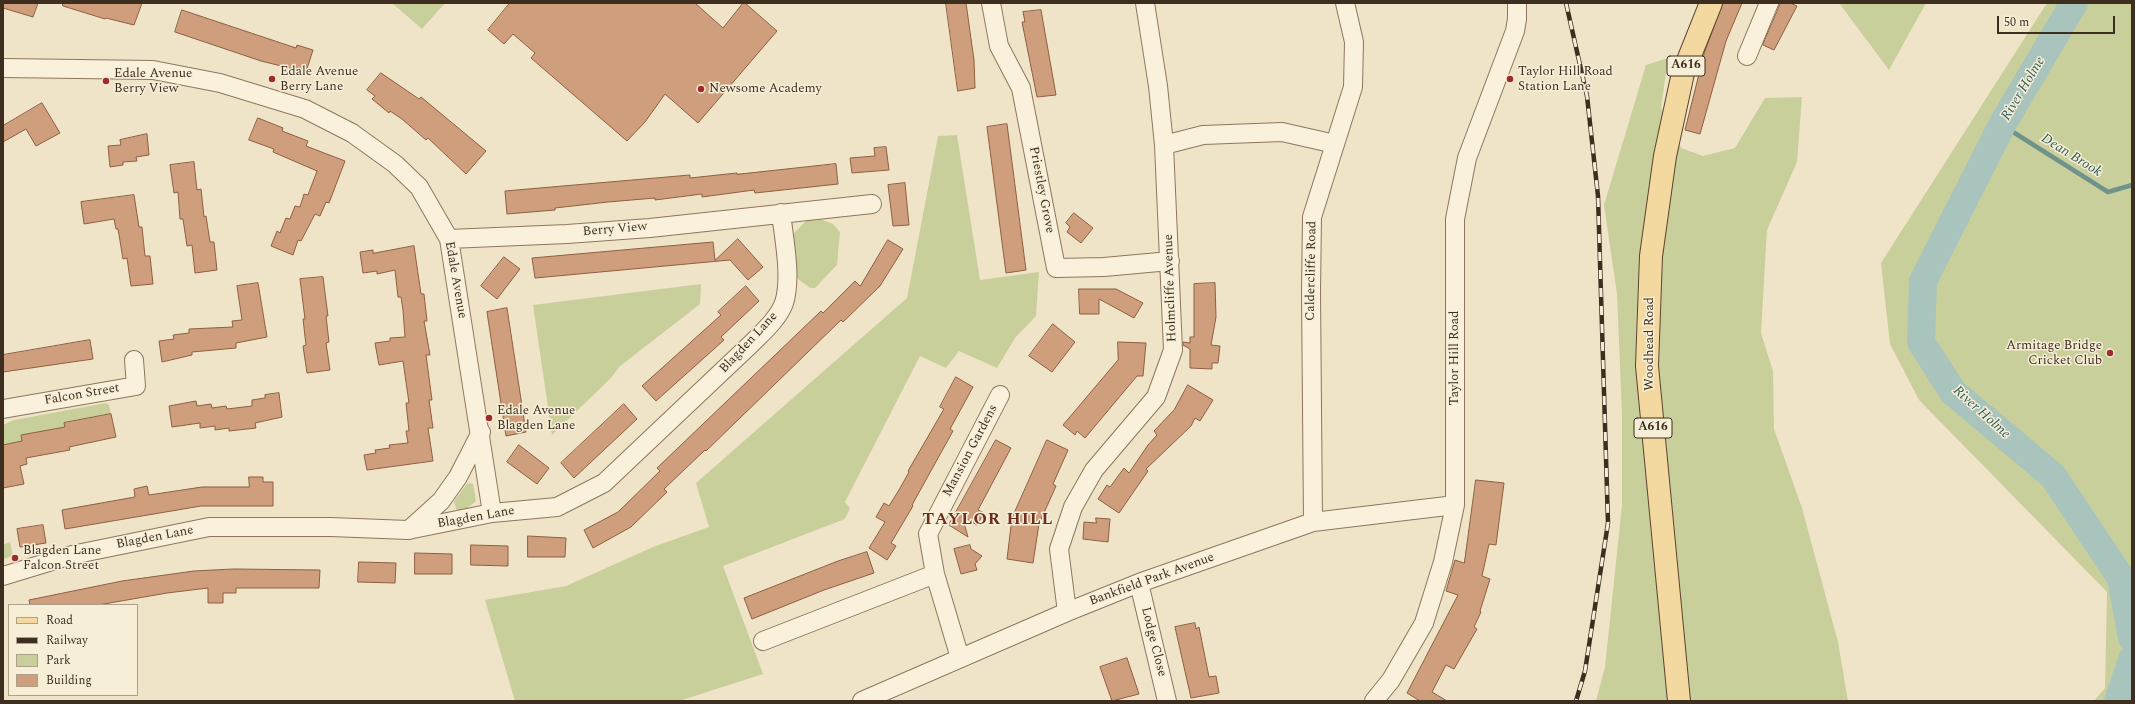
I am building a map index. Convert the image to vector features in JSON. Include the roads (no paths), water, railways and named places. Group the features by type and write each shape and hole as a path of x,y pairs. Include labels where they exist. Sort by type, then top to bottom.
{"main road":[{"name":"Woodhead Road","path":"1679,701 1647,366 1651,256 1665,156 1683,73 1711,3"}],"street":[{"name":"Priestley Grove","path":"991,3 999,46 1022,88 1056,268 1104,267 1170,261"},
{"name":"Holmcliffe Avenue","path":"1067,612 1059,549 1073,507 1094,470 1156,397 1173,350 1164,145 1158,86 1145,3"},
{"name":"Caldercliffe Road","path":"1314,522 1311,292 1312,217 1353,87 1354,42 1345,3"},
{"path":"1747,56 1769,3"},
{"name":"Taylor Hill Road","path":"1374,701 1391,680 1424,623 1443,562 1455,505 1455,219 1467,158 1514,31 1519,4"},
{"name":"Edale Avenue","path":"3,68 153,70 237,87 305,109 352,133 395,164 419,187 449,239 481,432 492,513"},
{"path":"1164,145 1203,135 1282,132 1335,144"},
{"name":"Berry View","path":"449,239 590,232 872,204"},
{"name":"Blagden Lane","path":"3,576 72,555 209,527 330,527 408,530 492,513 557,507 604,483 752,344 774,320 785,298 787,288 781,213"},
{"name":"Falcon Street","path":"3,408 136,386 134,360"},
{"name":"Mansion Gardens","path":"960,658 935,574 928,542 931,526 1000,395"},
{"path":"408,530 441,501 458,477 481,432"},
{"name":"Bankfield Park Avenue","path":"862,701 1067,612 1139,583 1314,522 1455,505"},
{"path":"763,641 791,638 935,574"},
{"name":"Lodge Close","path":"1139,583 1167,701"}],"waterway":[{"name":"River Holme","path":"2074,3 2002,125 1923,281 1921,342 1953,392 2053,476 2121,578 2132,638"},
{"name":"Dean Brook","path":"2002,125 2108,192 2132,185"},
{"name":"River Holme","path":"2118,701 2132,660"}],"railway":[{"path":"1566,3 1587,96 1598,196 1608,523 1585,671 1576,701"}],"place":[{"name":"Edale Avenue Berry Lane","path":"272,79"},
{"name":"Taylor Hill Road Station Lane","path":"1510,79"},
{"name":"Edale Avenue Berry View","path":"106,81"},
{"name":"Newsome Academy","path":"701,89"},
{"name":"Armitage Bridge Cricket Club","path":"2110,353"},
{"name":"Edale Avenue Blagden Lane","path":"489,418"},
{"name":"Blagden Lane Falcon Street","path":"15,558"}],"district":[{"name":"TAYLOR HILL","path":"988,521"}]}
